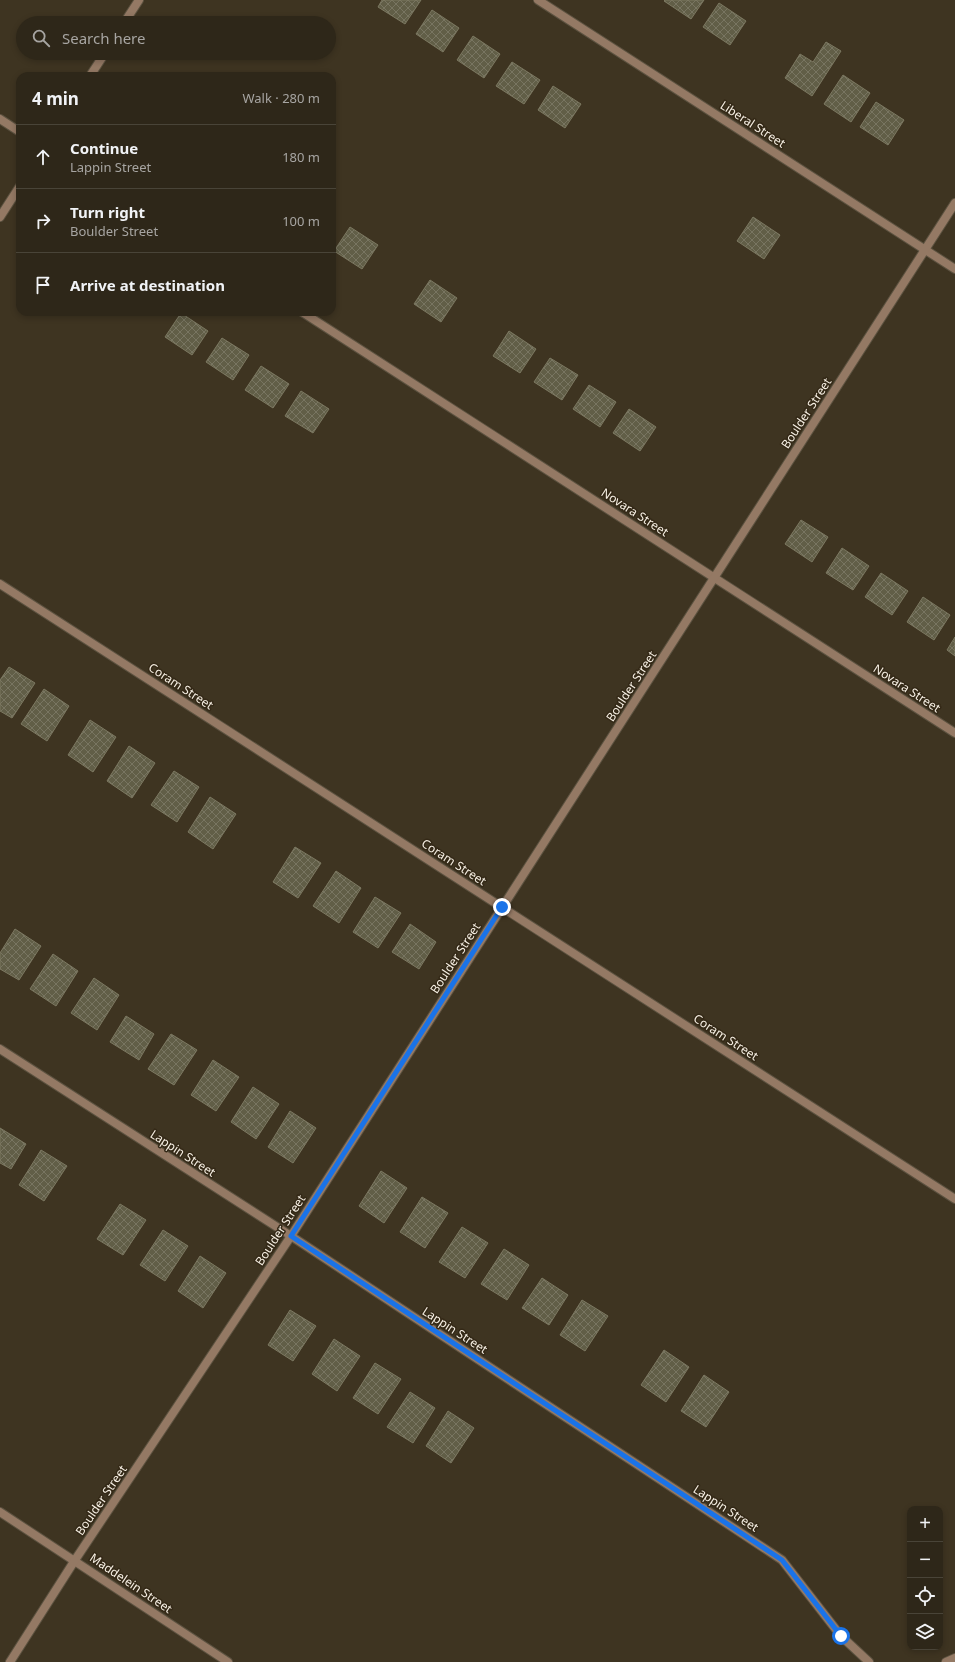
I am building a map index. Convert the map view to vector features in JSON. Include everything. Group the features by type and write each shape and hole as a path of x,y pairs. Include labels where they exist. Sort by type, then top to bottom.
{"street":[{"path":"129,16 139,0"},
{"name":"Liberal Street","path":"538,0 955,269"},
{"path":"93,72 100,60"},
{"path":"0,119 16,129"},
{"path":"0,217 16,192"},
{"name":"Boulder Street","path":"10,1662 75,1560 291,1236 955,203"},
{"name":"Novara Street","path":"308,316 955,733"},
{"name":"Coram Street","path":"0,584 955,1199"},
{"name":"Lappin Street","path":"0,1049 291,1236 782,1560 841,1636 869,1662"},
{"name":"Maddelein Street","path":"0,1512 228,1662"},
{"path":"946,1662 955,1658"}],"building":[{"path":"382,0 421,0 405,24 378,7"},
{"path":"704,0 691,19 664,1"},
{"path":"719,3 746,21 730,45 703,27"},
{"path":"432,10 459,28 443,52 416,34"},
{"path":"473,36 500,54 484,78 457,60"},
{"path":"826,42 841,51 812,96 785,78 800,54 813,62"},
{"path":"512,62 540,80 524,104 496,86"},
{"path":"843,75 870,93 851,122 824,104"},
{"path":"553,86 581,104 565,128 538,110"},
{"path":"876,102 904,120 888,145 860,127"},
{"path":"753,217 780,235 764,259 737,241"},
{"path":"350,227 378,245 362,269 336,252 336,248"},
{"path":"430,280 457,298 441,322 414,304"},
{"path":"179,316 186,316 208,331 192,355 165,337"},
{"path":"509,331 536,349 520,373 493,356"},
{"path":"222,338 249,355 233,380 206,362"},
{"path":"550,358 578,375 562,400 534,382"},
{"path":"261,366 289,384 273,408 245,390"},
{"path":"589,385 616,402 600,427 573,409"},
{"path":"301,391 329,409 313,433 285,416"},
{"path":"629,409 656,427 640,451 613,433"},
{"path":"801,520 828,537 812,562 785,544"},
{"path":"842,548 869,566 853,590 826,573"},
{"path":"881,573 908,591 892,615 865,597"},
{"path":"923,597 950,615 934,640 907,622"},
{"path":"955,637 955,656 947,650"},
{"path":"9,667 35,683 12,718 0,711 0,680"},
{"path":"44,689 69,706 47,741 21,724"},
{"path":"90,720 116,737 93,772 68,755"},
{"path":"129,746 155,763 132,798 107,781"},
{"path":"174,771 199,787 177,822 151,805"},
{"path":"210,797 236,814 213,849 188,832"},
{"path":"295,847 321,863 298,898 273,882"},
{"path":"336,871 361,888 339,923 313,906"},
{"path":"375,897 401,913 378,948 353,932"},
{"path":"410,924 436,942 419,969 392,952"},
{"path":"15,929 41,946 19,980 0,969 0,953"},
{"path":"53,954 78,971 56,1006 30,989"},
{"path":"94,978 119,995 97,1030 71,1013"},
{"path":"126,1016 154,1034 139,1060 110,1042"},
{"path":"171,1034 197,1050 174,1085 148,1069"},
{"path":"213,1060 239,1077 216,1111 191,1095"},
{"path":"253,1087 279,1104 256,1139 231,1122"},
{"path":"290,1111 316,1128 293,1163 268,1147"},
{"path":"0,1128 26,1144 11,1169 0,1163"},
{"path":"41,1150 67,1166 44,1201 19,1185"},
{"path":"381,1171 407,1188 384,1223 359,1206"},
{"path":"422,1197 448,1213 425,1248 400,1232"},
{"path":"120,1204 146,1220 123,1255 97,1239"},
{"path":"462,1227 488,1243 465,1278 439,1262"},
{"path":"163,1230 188,1246 165,1281 140,1265"},
{"path":"504,1249 529,1265 507,1300 481,1284"},
{"path":"200,1256 226,1273 203,1308 178,1291"},
{"path":"542,1278 568,1295 549,1325 522,1308"},
{"path":"582,1300 608,1316 585,1351 560,1335"},
{"path":"290,1310 316,1326 293,1361 268,1345"},
{"path":"334,1339 360,1356 337,1391 312,1374"},
{"path":"664,1350 689,1367 666,1402 641,1385"},
{"path":"375,1363 401,1379 378,1414 353,1398"},
{"path":"704,1375 729,1392 706,1427 681,1411"},
{"path":"410,1392 435,1408 413,1443 387,1427"},
{"path":"448,1411 474,1428 451,1463 426,1446"}],"route":[{"path":"502,907 291,1236 782,1560 792,1570 841,1636"}]}
